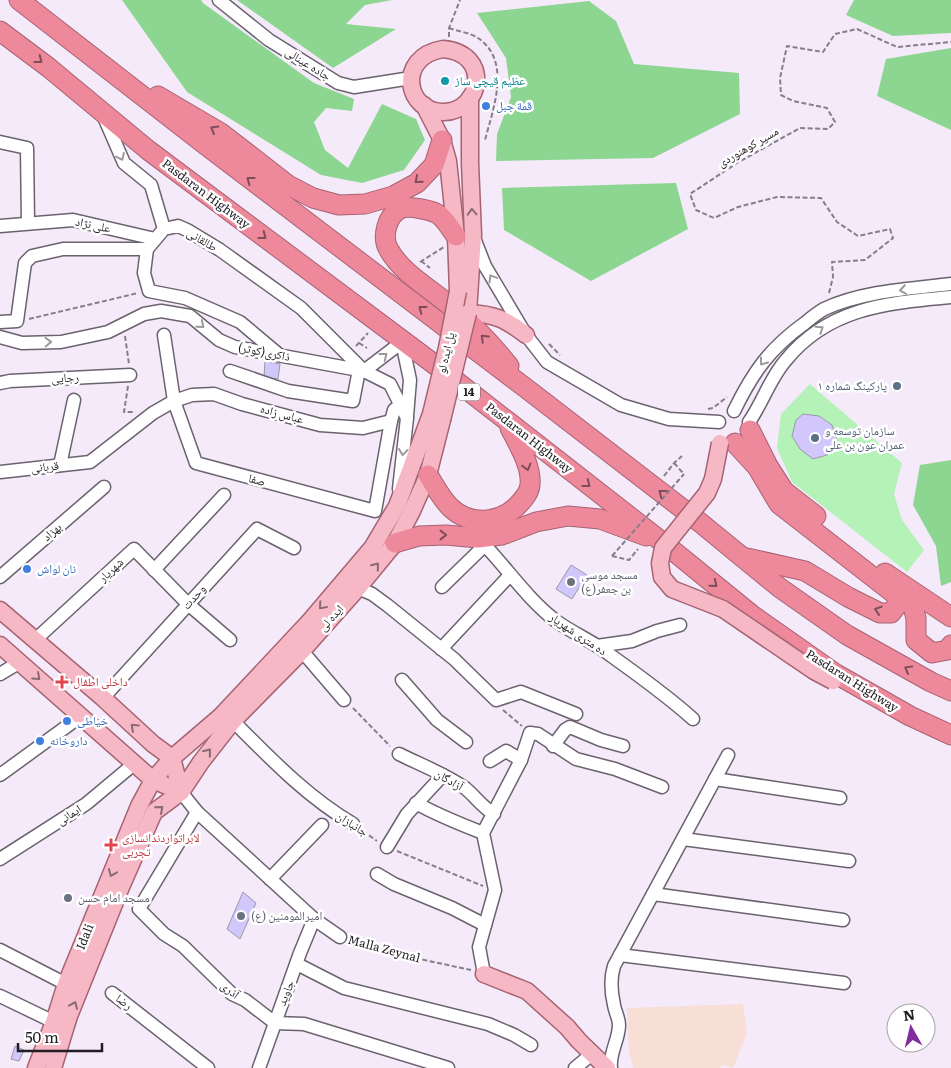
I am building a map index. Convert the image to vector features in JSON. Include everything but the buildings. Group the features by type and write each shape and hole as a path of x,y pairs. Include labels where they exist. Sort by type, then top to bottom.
{"highway":[{"path":"19,0 202,143 656,488 780,588 847,635 931,682 951,691"},
{"name":"Pasdaran Highway","path":"0,31 48,67 148,150 378,323 666,544 752,615 836,674 910,716 951,735"},
{"path":"115,75 160,97 221,133 288,185 313,198 339,205 365,204 393,196 417,183 434,165 439,134"},
{"path":"462,237 439,215 421,209 403,208 390,218 385,231 387,248 397,262 416,268 449,304 496,349 527,389"},
{"path":"428,476 451,508 466,517 482,521 496,519 512,511 524,499 530,487 530,479 523,453 507,422"},
{"path":"749,426 768,466 784,491 881,570 951,617"},
{"path":"724,436 757,467 779,504 896,595 912,604 916,618 916,640 932,653 948,650 951,645"},
{"path":"395,543 419,536 446,535 481,542 536,522 568,516 600,519 666,544"},
{"path":"743,558 805,571 848,597 880,613 891,613 898,604 896,595"}],"main road":[{"path":"436,50 449,50 469,59 477,79 470,98 463,105 445,112 434,110 416,98 411,88 411,78 414,67 420,59 436,50"},
{"path":"462,237 470,98"},
{"path":"424,105 439,134 448,161 462,237"},
{"path":"439,134 442,121 451,116 462,116 470,121"},
{"name":"پل ایده لو","path":"437,417 458,291 462,237"},
{"name":"پل ایده لو","path":"437,417 468,313 462,237"},
{"path":"468,313 496,316 508,321 526,335"},
{"name":"ایده لی","path":"181,792 200,762 233,722 302,651 395,543 428,476 437,417"},
{"name":"ایده لی","path":"153,780 172,758 221,716 310,621 372,548 397,506 437,417"},
{"path":"724,436 714,479 707,493 663,548 660,563 662,577 672,589 723,609 814,671 833,681 859,687"},
{"path":"0,610 103,698 153,744 172,758 181,792"},
{"path":"0,645 153,780 181,792"},
{"name":"Idali","path":"38,1062 54,1022 66,984 139,806 153,780"},
{"name":"Idali","path":"57,1067 69,1016 121,887 154,812 181,792"},
{"path":"484,974 527,991 568,1027 607,1068"},
{"path":"38,1062 57,1067"}],"street":[{"name":"جاده عینالی","path":"220,0 269,40 338,83 354,88 411,78"},
{"path":"102,112 124,163 151,185 164,228 152,244 144,273 149,291 185,298 240,322 279,355"},
{"path":"0,142 27,148 28,223"},
{"name":"علی نژاد","path":"0,226 73,220 152,244"},
{"name":"طالقانی","path":"164,228 178,226 187,230 220,250 301,308 362,370"},
{"path":"462,237 485,266 526,335 547,362 621,405 724,436 744,439 764,394 785,360 804,340 835,319 869,307 951,297"},
{"path":"0,322 17,322 25,263 32,256 63,249 152,244"},
{"path":"734,411 748,384 770,352 792,332 823,310 858,298 951,284"},
{"name":"ذاکری(کوثر)","path":"0,337 22,343 61,342 108,332 144,314 161,311 190,316 219,340 235,347 362,370 390,384 407,418"},
{"path":"164,335 174,401"},
{"path":"230,371 288,391 353,401 362,370 402,342 410,380 397,506"},
{"name":"رجایی","path":"0,383 130,374"},
{"name":"عباس زاده","path":"174,401 192,395 214,394 242,404 320,425 363,428 391,421"},
{"path":"60,465 74,400"},
{"name":"صفا","path":"174,401 196,463 375,511 391,421 394,410 400,404"},
{"name":"قربانی","path":"2,473 90,462 153,413 174,401"},
{"path":"724,436 725,414 734,411 743,414 749,426"},
{"name":"بهزاد","path":"0,577 104,488"},
{"path":"154,570 224,495"},
{"name":"وحدت","path":"103,698 256,529 294,548"},
{"path":"442,587 481,542"},
{"name":"ده متری شهریار","path":"481,542 496,557 510,576 556,621 597,646 666,695 693,719"},
{"name":"شهریار","path":"36,640 134,549 188,604 230,640"},
{"path":"441,649 510,576"},
{"path":"358,588 372,594 441,649 496,700 521,692 576,714"},
{"path":"597,646 632,641 657,630 680,625"},
{"path":"302,651 344,700"},
{"path":"0,674 20,662"},
{"path":"402,680 436,720 466,742"},
{"path":"0,775 81,716"},
{"name":"جانبازان","path":"233,722 288,777 330,811 353,824"},
{"path":"554,746 560,736 570,727 601,740 623,746"},
{"path":"484,974 479,947 494,890 483,833 521,760 530,733 538,734 576,759 615,769 662,787"},
{"path":"490,761 506,751 521,760"},
{"name":"آزادگان","path":"399,754 443,775 466,790 486,810 494,814"},
{"path":"611,1068 610,1062 618,1035 619,1023 613,1005 611,983 614,966 728,755"},
{"name":"ایمانی","path":"0,859 86,804 134,764"},
{"path":"388,847 406,814 443,775"},
{"path":"715,779 840,798"},
{"name":"Malla Zeynal","path":"181,792 197,812 270,879 314,919 340,937"},
{"path":"416,802 432,812 447,816 483,833"},
{"name":"آذری","path":"197,812 139,910 164,934 183,946 232,994 245,1000 275,1023"},
{"path":"270,879 322,825"},
{"path":"682,839 849,861"},
{"path":"377,874 394,884 485,925"},
{"path":"652,894 843,920"},
{"name":"جاوید","path":"259,1068 314,919"},
{"path":"0,950 66,984"},
{"path":"620,955 844,983"},
{"path":"297,964 344,988 488,1024 514,1035 531,1045"},
{"name":"رضا","path":"112,993 208,1068"},
{"path":"0,996 54,1022"},
{"path":"275,1023 304,1024 439,1066"},
{"path":"574,1068 592,1054"}],"path":[{"path":"449,50 449,28 460,0"},
{"path":"449,28 478,37 491,51 499,76 494,107 484,143"},
{"name":"مسیر کوهنوردی","path":"823,310 821,304 823,298 830,292 832,284 832,262 864,260 893,238 890,229 858,236 838,222 821,198 777,197 738,207 714,218 696,210 690,194 737,162 800,128 828,129 835,122 827,108 792,101 781,95 780,78 787,46 824,52 835,34 857,30 897,47 951,42"},
{"path":"416,268 462,237"},
{"path":"416,268 430,268"},
{"path":"17,322 149,291"},
{"path":"347,355 378,323"},
{"path":"546,341 565,360"},
{"path":"359,344 367,348"},
{"path":"705,410 713,408 748,384"},
{"path":"656,488 674,463 682,456"},
{"path":"629,560 612,556 684,474 674,463"},
{"path":"344,700 399,754"},
{"path":"496,700 499,706 530,733"},
{"name":"جانبازان","path":"353,824 388,847 494,890"},
{"name":"Malla Zeynal","path":"340,937 414,958 462,967 484,974"}],"shaded area":[{"path":"743,1004 747,1033 733,1068 722,1065 720,1068 633,1068 629,1052 627,1008"}],"green space":[{"path":"122,0 201,0 314,83 354,99 352,111 326,108 314,122 325,150 348,168 382,104 416,119 425,140 404,170 362,183 321,175 187,92"},
{"path":"237,0 392,0 365,5 346,24 396,29 333,68"},
{"path":"854,0 951,0 951,33 893,36 846,15"},
{"path":"589,1 616,21 634,64 739,73 740,114 653,158 496,161 497,134 511,97 506,58 477,13"},
{"path":"951,48 951,130 877,96 886,59"},
{"path":"676,183 688,229 591,281 504,230 502,188"},
{"path":"810,384 902,463 894,494 902,520 924,550 907,572 792,482 777,448 781,414"},
{"path":"951,460 951,582 941,586 936,546 913,505 920,465"}],"place":[{"name":"عظیم قیچی ساز","path":"445,81"},
{"name":"قمة جبل","path":"486,106"},
{"name":"پارکینگ شماره ۱","path":"897,386"},
{"name":"سازمان توسعه و عمران عون بن علی","path":"815,438"},
{"name":"نان لواش","path":"27,569"},
{"name":"مسجد موسی بن جعفر(ع)","path":"571,582"},
{"name":"داخلی اطفال","path":"62,682"},
{"name":"خیاطی","path":"67,721"},
{"name":"داروخانه","path":"40,741"},
{"name":"لابراتواردندانسازی تجربی","path":"111,845"},
{"name":"مسجد امام حسن","path":"68,898"},
{"name":"امیرالمومنین (ع)","path":"241,916"}]}
